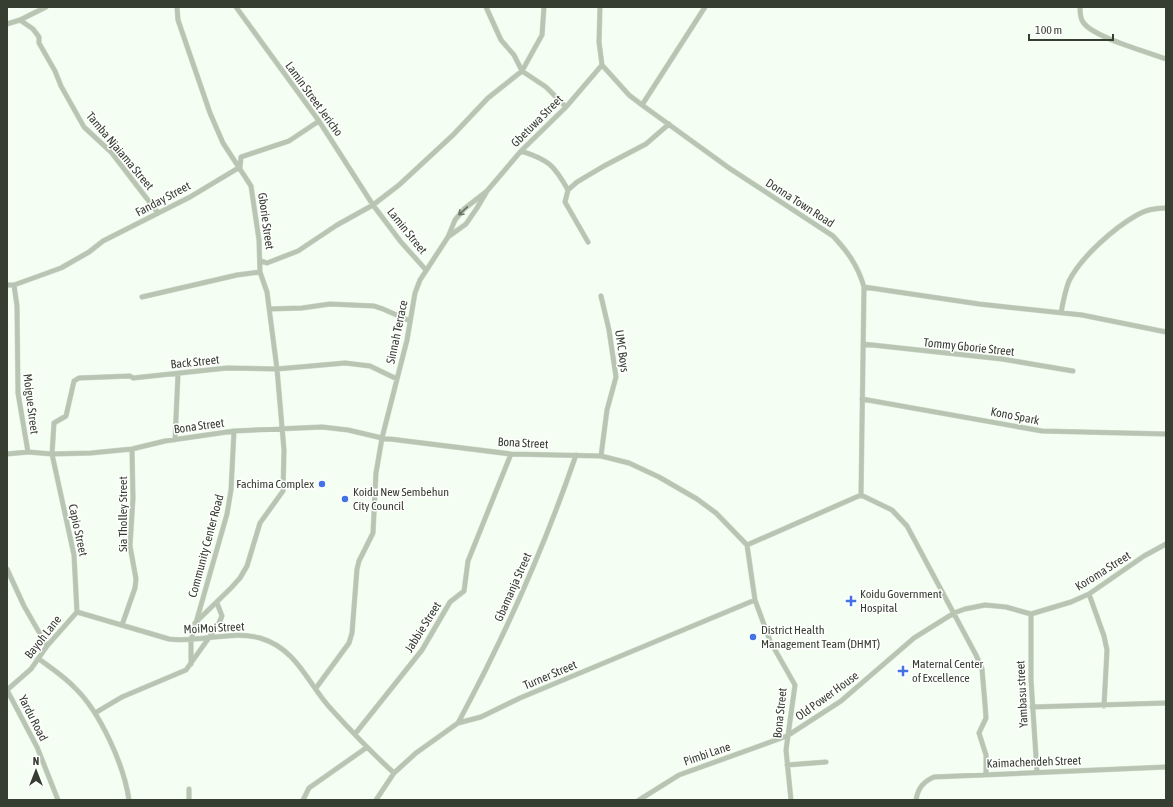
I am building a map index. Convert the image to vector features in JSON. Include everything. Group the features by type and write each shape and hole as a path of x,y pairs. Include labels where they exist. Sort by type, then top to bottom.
{"street":[{"path":"7,24 20,20 46,7"},
{"name":"Gborie Street","path":"177,7 178,20 210,113 223,143 251,186 261,261 260,272 267,292 277,369 284,450 283,491 260,523 247,566 240,578 217,603 195,623"},
{"name":"Lamin Street Jericho","path":"236,7 319,121 373,205"},
{"path":"486,7 501,40 514,55 522,71 546,87 566,107"},
{"path":"261,261 267,263 298,251 337,225 373,205 399,185 453,135 488,98 522,71 542,35 544,7"},
{"path":"600,7 600,42 602,65"},
{"path":"642,105 705,7"},
{"path":"1080,7 1083,22 1089,28 1125,45 1166,59"},
{"name":"Tamba Njaiama Street","path":"20,20 33,28 39,37 39,44 84,127 111,152 158,213"},
{"name":"Donna Town Road","path":"602,65 629,95 642,105 735,172 833,236 845,248 860,271 864,287 861,496"},
{"name":"Gbetuwa Street","path":"487,191 521,151 566,107 602,65"},
{"name":"Fanday Street","path":"7,285 14,285 61,268 89,252 103,240 158,213 240,167 241,157 289,141 319,121"},
{"path":"588,242 565,202 568,190 604,166 646,144 669,124"},
{"path":"521,151 538,157 556,169 568,190"},
{"name":"Sinnah Terrace","path":"448,237 466,224 487,191"},
{"name":"Sinnah Terrace","path":"382,438 397,379 415,293 426,270 448,237 458,215 487,191"},
{"name":"Lamin Street","path":"373,205 401,242 426,270"},
{"path":"1061,313 1069,281 1083,261 1097,247 1137,215 1151,210 1166,208"},
{"path":"142,297 237,275 260,272"},
{"name":"Moigue Street","path":"14,285 17,306 18,393 28,452"},
{"path":"864,287 1089,316 1166,332"},
{"name":"UMC Boys","path":"601,296 611,338 616,377 607,410 601,456"},
{"path":"269,310 302,308 330,304 374,306 383,308 410,321"},
{"name":"Tommy Gborie Street","path":"863,344 1002,360 1073,371"},
{"name":"Back Street","path":"52,454 54,423 66,416 74,381 79,378 130,376 133,378 227,368 277,369 358,363 380,369 397,379"},
{"path":"175,440 178,374"},
{"name":"Kono Spark","path":"862,399 1042,431 1166,434"},
{"name":"Bona Street","path":"7,454 28,452 52,454 91,453 132,449 175,440 234,431 322,427 348,430 382,438 511,454 601,456 629,463 659,477 697,499 716,513 747,544 755,600 770,641 794,685 787,736 787,765 791,800"},
{"name":"Community Center Road","path":"191,664 191,640 195,623 227,514 231,490 234,431"},
{"path":"316,688 349,643 352,633 357,569 359,561 373,533 376,473 382,438"},
{"name":"Sia Tholley Street","path":"122,625 136,579 130,546 133,498 132,449"},
{"name":"Capio Street","path":"52,454 74,555 77,612"},
{"name":"Jabbie Street","path":"356,734 422,650 450,602 464,591 468,561 511,454"},
{"name":"Gbamanja Street","path":"458,722 494,654 528,581 555,516 576,455"},
{"path":"747,544 861,496 892,510 899,515 923,553 982,669 986,718 979,734 986,755 986,774"},
{"name":"Koroma Street","path":"1031,614 1071,602 1089,594 1144,556 1166,544"},
{"path":"7,569 24,606 47,646"},
{"path":"1089,594 1104,636 1107,650 1104,706"},
{"name":"Turner Street","path":"376,800 394,773 416,752 458,722 481,717 520,698 755,600"},
{"path":"95,713 122,697 186,670 218,625 222,616 217,603"},
{"path":"954,613 965,609 985,606 1006,607 1031,614"},
{"name":"MoiMoi Street","path":"77,612 169,639 191,640 250,636 267,642 290,655 302,668 331,709 356,734 366,748 394,773"},
{"name":"Bayoh Lane","path":"7,690 39,659 47,646 77,612"},
{"name":"Old Power House","path":"787,736 841,701 914,638 954,613"},
{"name":"Yambasu street","path":"1031,614 1030,680 1037,772"},
{"path":"39,659 75,687 95,713 125,780 129,800"},
{"name":"Yardu Road","path":"7,690 36,747 58,800"},
{"path":"1032,707 1166,704"},
{"name":"Pimbi Lane","path":"639,800 679,775 787,736"},
{"path":"303,800 303,796 309,788 335,772 366,748"},
{"path":"787,765 826,762"},
{"name":"Kaimachendeh Street","path":"916,800 922,784 934,777 1166,767"},
{"path":"189,789 189,800"}],"place":[{"name":"Fachima Complex","path":"322,484"},
{"name":"Koidu New Sembehun City Council","path":"345,499"},
{"name":"Koidu Government Hospital","path":"851,601"},
{"name":"District Health Management Team (DHMT)","path":"753,637"},
{"name":"Maternal Center of Excellence","path":"903,671"}]}
